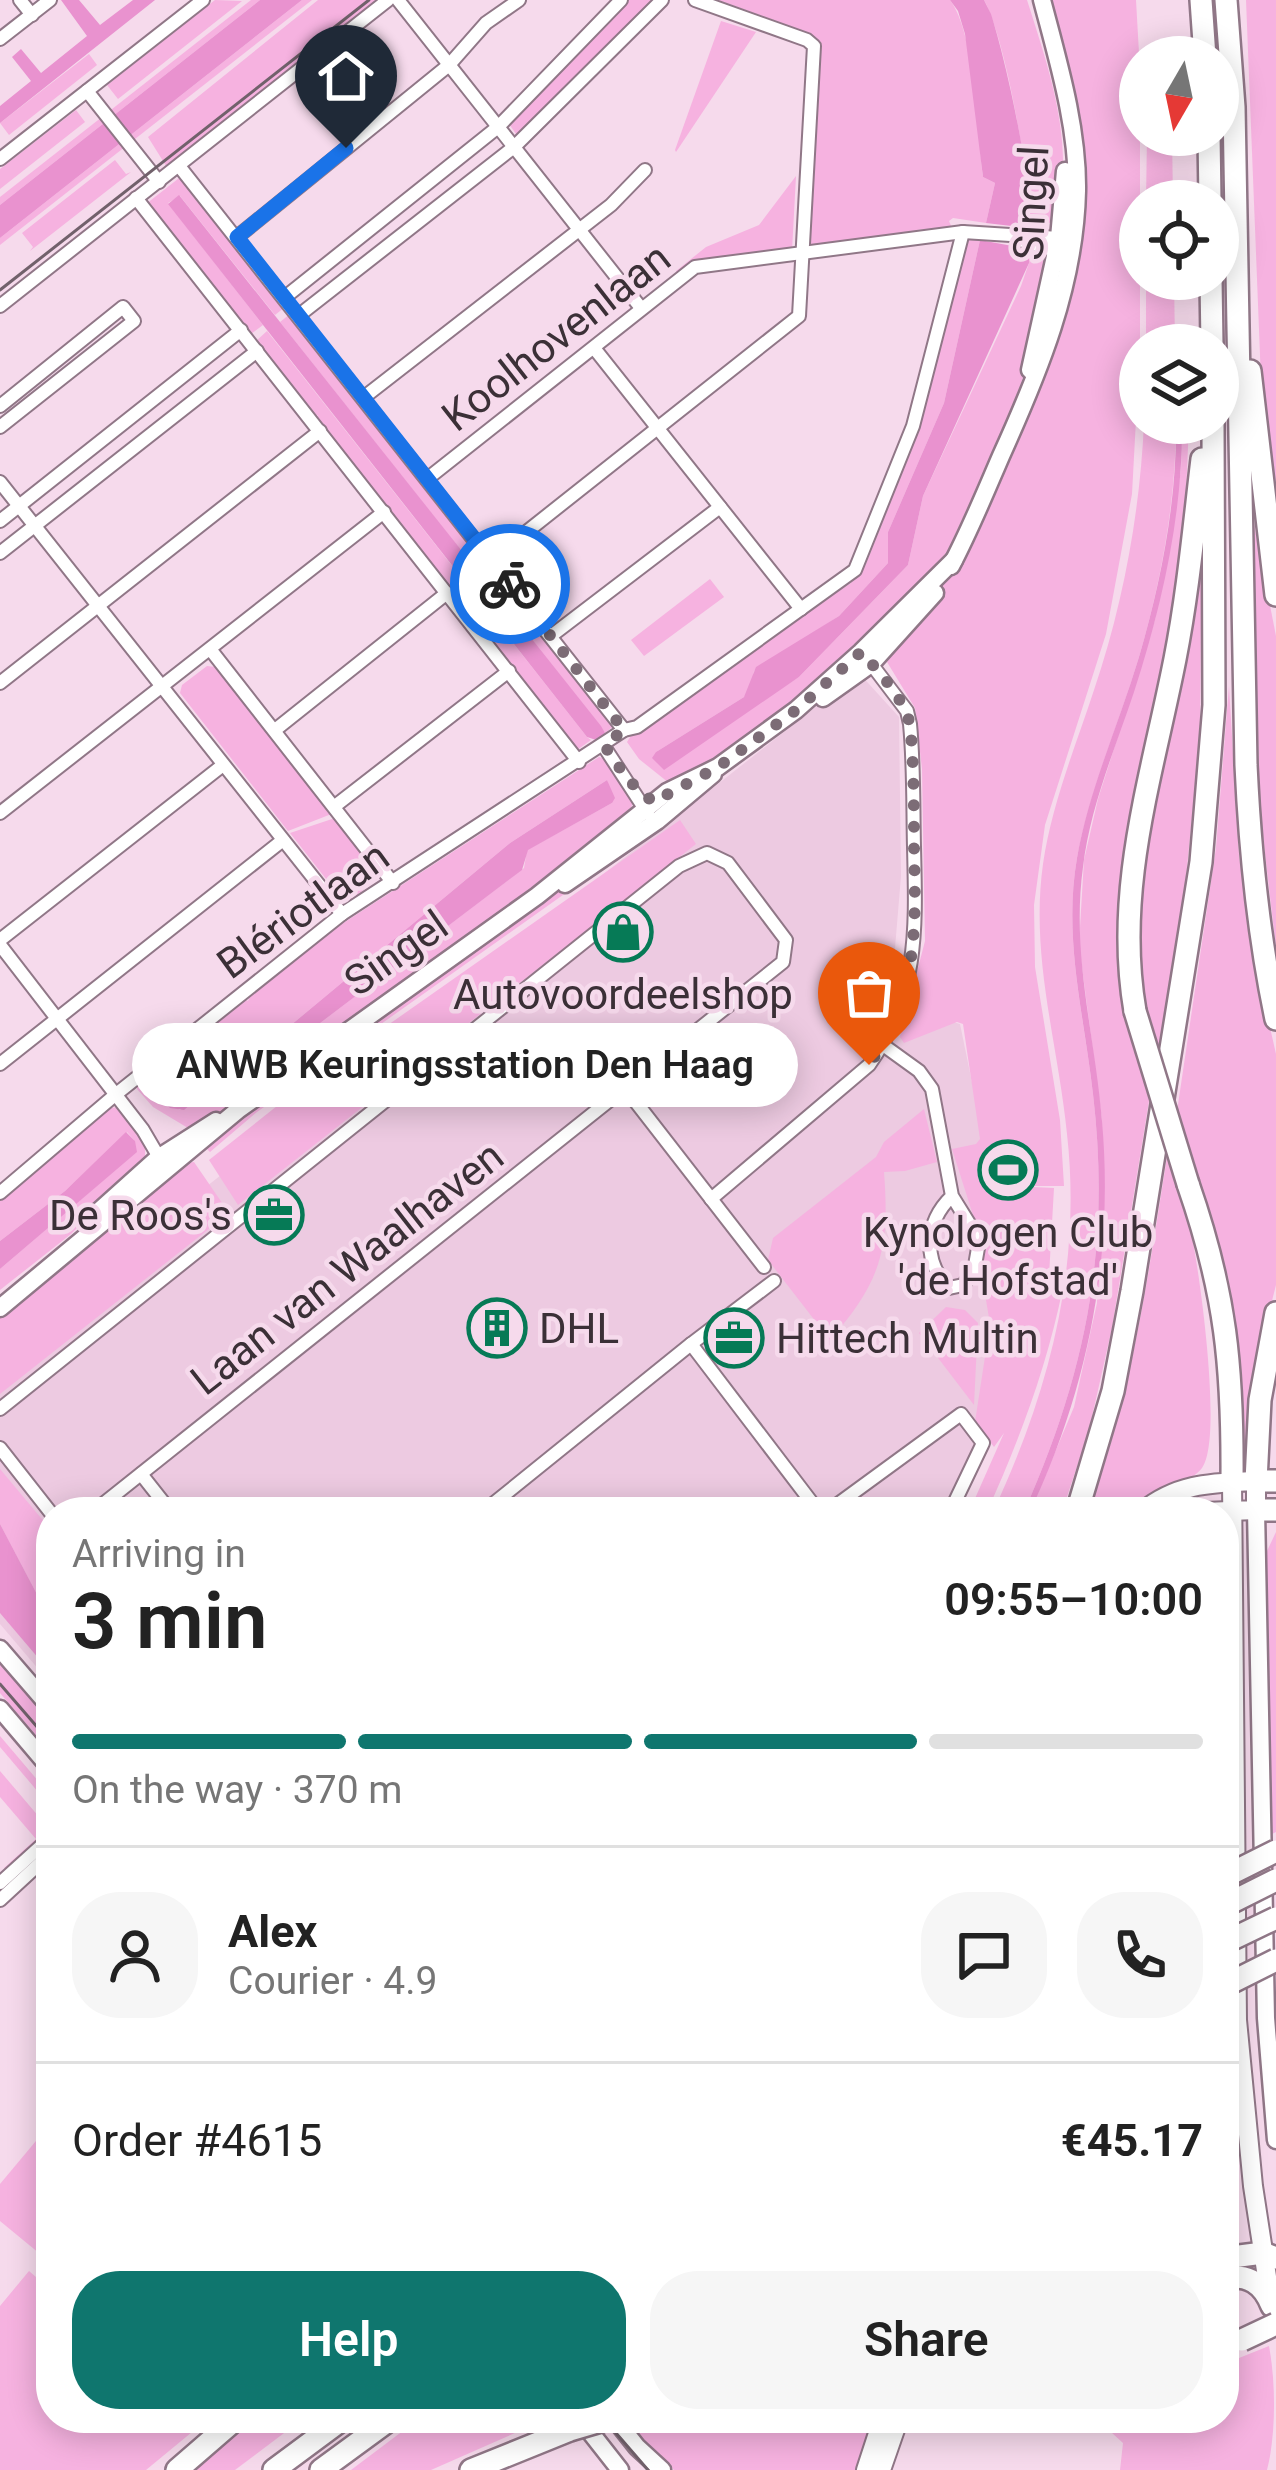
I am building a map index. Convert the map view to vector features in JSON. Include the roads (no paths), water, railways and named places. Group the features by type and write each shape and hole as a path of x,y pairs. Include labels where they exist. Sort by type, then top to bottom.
{"highway":[{"path":"1201,0 1204,36"},
{"path":"1226,0 1235,180"},
{"path":"1239,274 1276,596"},
{"path":"1238,300 1246,765 1252,869 1276,1019"},
{"path":"1207,444 1184,612 1137,836 1128,960 1135,1011 1214,1260 1226,1325 1232,1482"},
{"path":"1081,1497 1112,1391 1132,1292 1202,862 1215,685 1210,444"},
{"path":"1266,1481 1260,1400 1276,1312"},
{"path":"1239,1870 1276,1851"},
{"path":"1239,1898 1276,1880"},
{"path":"1239,1936 1276,1918"},
{"path":"1239,1978 1276,1960"},
{"path":"1239,2257 1269,2255"},
{"path":"1239,2279 1251,2279 1263,2288 1274,2319 1239,2339"},
{"path":"177,2470 220,2433"},
{"path":"274,2470 324,2433"},
{"path":"321,2470 372,2433"},
{"path":"471,2470 555,2433"}],"main road":[{"name":"Singel","path":"1032,0 1064,138 1062,245"},
{"name":"Singel","path":"0,1294 166,1159 651,811 796,710 817,703 920,612 954,560 1024,406 1077,192 1073,140 1042,0"},
{"name":"Singel","path":"0,1308 166,1159"},
{"path":"1163,1497 1190,1485 1266,1481 1266,2018 1276,2140"},
{"path":"1232,1482 1232,1497"},
{"path":"0,1649 36,1691"},
{"path":"0,1709 36,1751"},
{"path":"1239,2035 1274,2319"},
{"path":"584,2433 620,2470"},
{"path":"625,2433 662,2470"},
{"path":"866,2470 878,2433"},
{"path":"881,2470 894,2433"}],"street":[{"path":"20,0 32,15"},
{"path":"0,39 50,0"},
{"path":"0,159 203,0"},
{"path":"0,306 388,0"},
{"path":"398,0 641,308"},
{"path":"237,237 449,64 486,23 518,0"},
{"path":"284,298 498,127 621,0"},
{"path":"298,316 514,147 662,0"},
{"path":"491,560 799,316 814,46 695,0"},
{"path":"87,91 158,182"},
{"path":"179,166 624,730"},
{"path":"363,398 610,205 645,170"},
{"path":"136,198 579,762"},
{"name":"Koolhovenlaan","path":"427,479 695,267 963,232 1062,245"},
{"name":"Blériotlaan","path":"0,1193 342,914 624,730 637,727 855,570 913,426 963,232"},
{"path":"0,406 123,307 134,321 0,427"},
{"path":"0,521 241,331"},
{"path":"593,348 801,608"},
{"path":"0,553 257,351"},
{"path":"0,683 320,431"},
{"path":"0,482 342,914"},
{"path":"551,636 720,506"},
{"path":"0,813 384,512"},
{"path":"275,730 447,593"},
{"path":"210,649 393,883"},
{"path":"711,1199 851,1084 883,1045 908,982 916,940 912,744 907,711 866,658"},
{"path":"335,806 509,671"},
{"path":"604,745 651,811"},
{"path":"166,1159 0,942 223,765"},
{"path":"0,1064 283,840"},
{"name":"Laan van Waalhaven","path":"0,1409 680,866 694,856 717,855 728,863 780,929 786,940 783,962 112,1497"},
{"path":"883,1045 919,1071 932,1089 952,1196 976,1236 978,1248 970,1279 950,1288 931,1259 930,1241 940,1208 952,1196"},
{"path":"625,1088 764,1268"},
{"path":"501,1497 774,1281"},
{"path":"691,1343 811,1497"},
{"path":"844,1497 961,1414 983,1443 957,1497"},
{"path":"0,1448 38,1497"},
{"path":"141,1474 159,1497"},
{"path":"0,1883 36,1851"},
{"path":"0,1900 36,1866"}],"tram line":[{"path":"0,290 369,0"},
{"path":"0,1684 36,1726"},
{"path":"616,2433 648,2470"}],"place":[{"name":"Autovoordeelshop","path":"623,932"},
{"name":"ANWB Keuringsstation Den Haag","path":"869,1065"},
{"name":"Kynologen Club 'de Hofstad'","path":"1008,1170"},
{"name":"De Roos's","path":"274,1215"},
{"name":"DHL","path":"497,1328"},
{"name":"Hittech Multin","path":"734,1338"}]}
